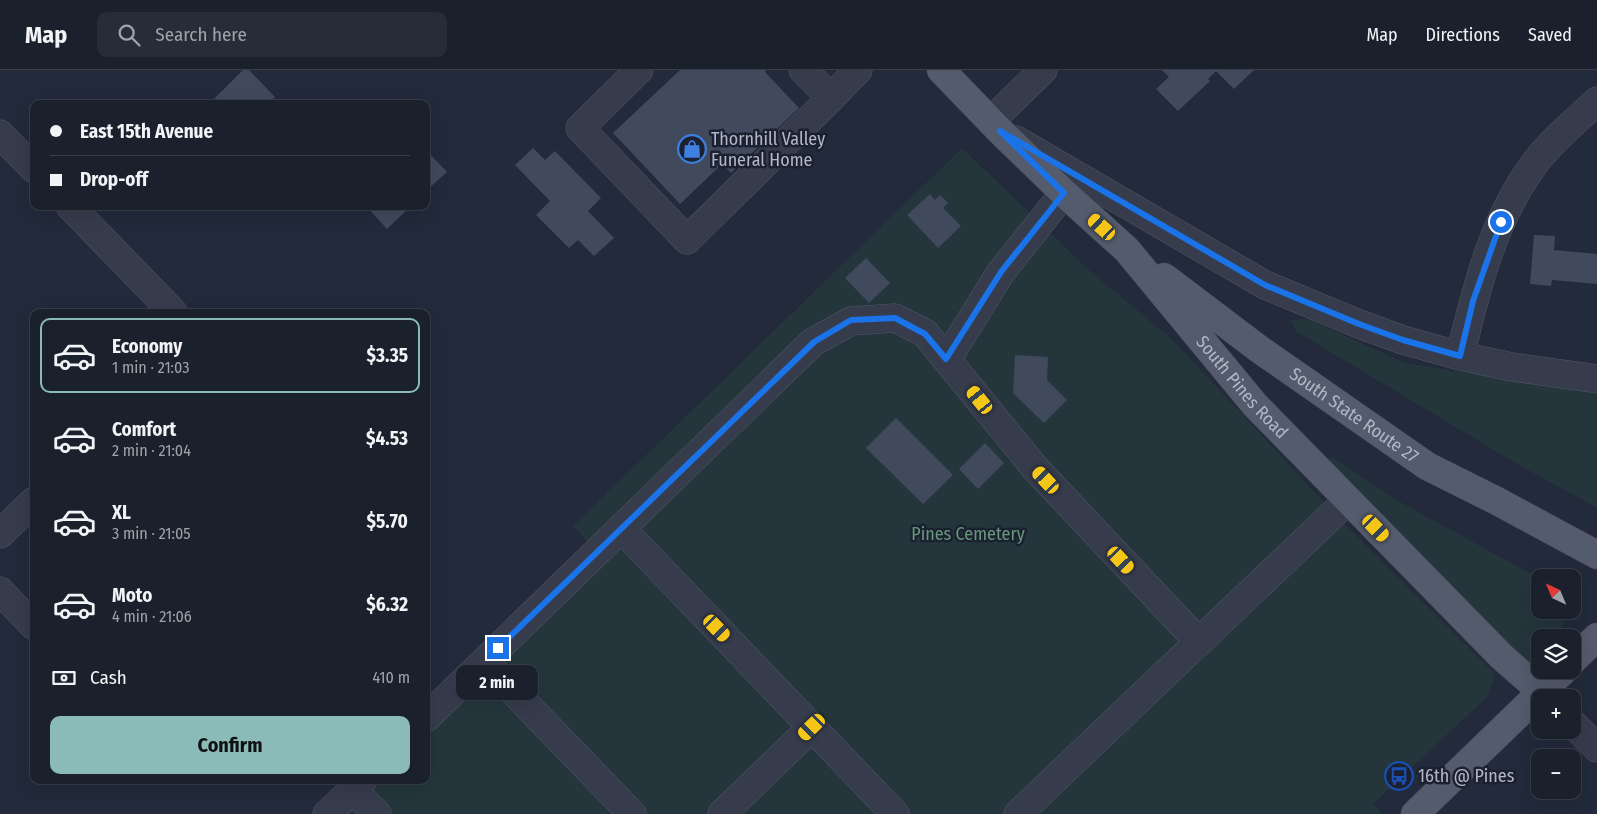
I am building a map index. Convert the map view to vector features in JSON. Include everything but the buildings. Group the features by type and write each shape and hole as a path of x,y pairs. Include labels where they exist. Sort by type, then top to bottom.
{"main road":[{"name":"South Pines Road","path":"941,70 1064,193 1128,250 1255,405 1502,657 1539,689"},
{"name":"South State Route 27","path":"1128,250 1259,349 1427,466 1597,555"},
{"path":"1581,652 1597,637"},
{"path":"1549,689 1557,679"},
{"path":"1415,814 1531,707"}],"street":[{"path":"639,70 580,128 687,240 858,70"},
{"path":"803,70 831,98"},
{"path":"1043,70 995,126 1265,285 1394,337 1460,356 1520,368 1597,379"},
{"path":"1460,356 1481,276 1506,208 1536,161 1597,101"},
{"path":"0,134 30,165"},
{"path":"946,359 1001,272 1064,193"},
{"path":"74,210 170,309"},
{"path":"430,714 814,342 851,320 895,318 925,334 1035,468 1198,641"},
{"path":"1018,814 1348,500"},
{"path":"0,534 30,505"},
{"path":"622,528 895,814"},
{"path":"0,591 30,622"},
{"path":"485,662 632,814"},
{"path":"722,814 812,727"},
{"path":"1581,732 1597,748"},
{"path":"327,814 358,785 376,814"}],"green space":[{"name":"Pines Cemetery","path":"962,148 1089,270 1173,340 1335,514 1495,674 1488,696 1373,804 1383,814 310,814 341,784 430,784 430,698 589,543 573,526"},
{"path":"1308,319 1405,363 1597,393 1597,508 1512,461 1297,332 1291,320"},
{"path":"1332,457 1395,499 1531,574 1531,619 1564,619 1561,629 1531,629 1531,659 1524,666 1327,464 1327,459"}],"place":[{"name":"Thornhill Valley Funeral Home","path":"692,149"},
{"name":"16th @ Pines","path":"1399,776"}],"route":[{"path":"498,648 814,342 851,320 895,318 925,334 946,359 1001,272 1064,193 1000,131 1265,285 1359,324 1403,340 1460,356 1473,301 1501,222"}]}
